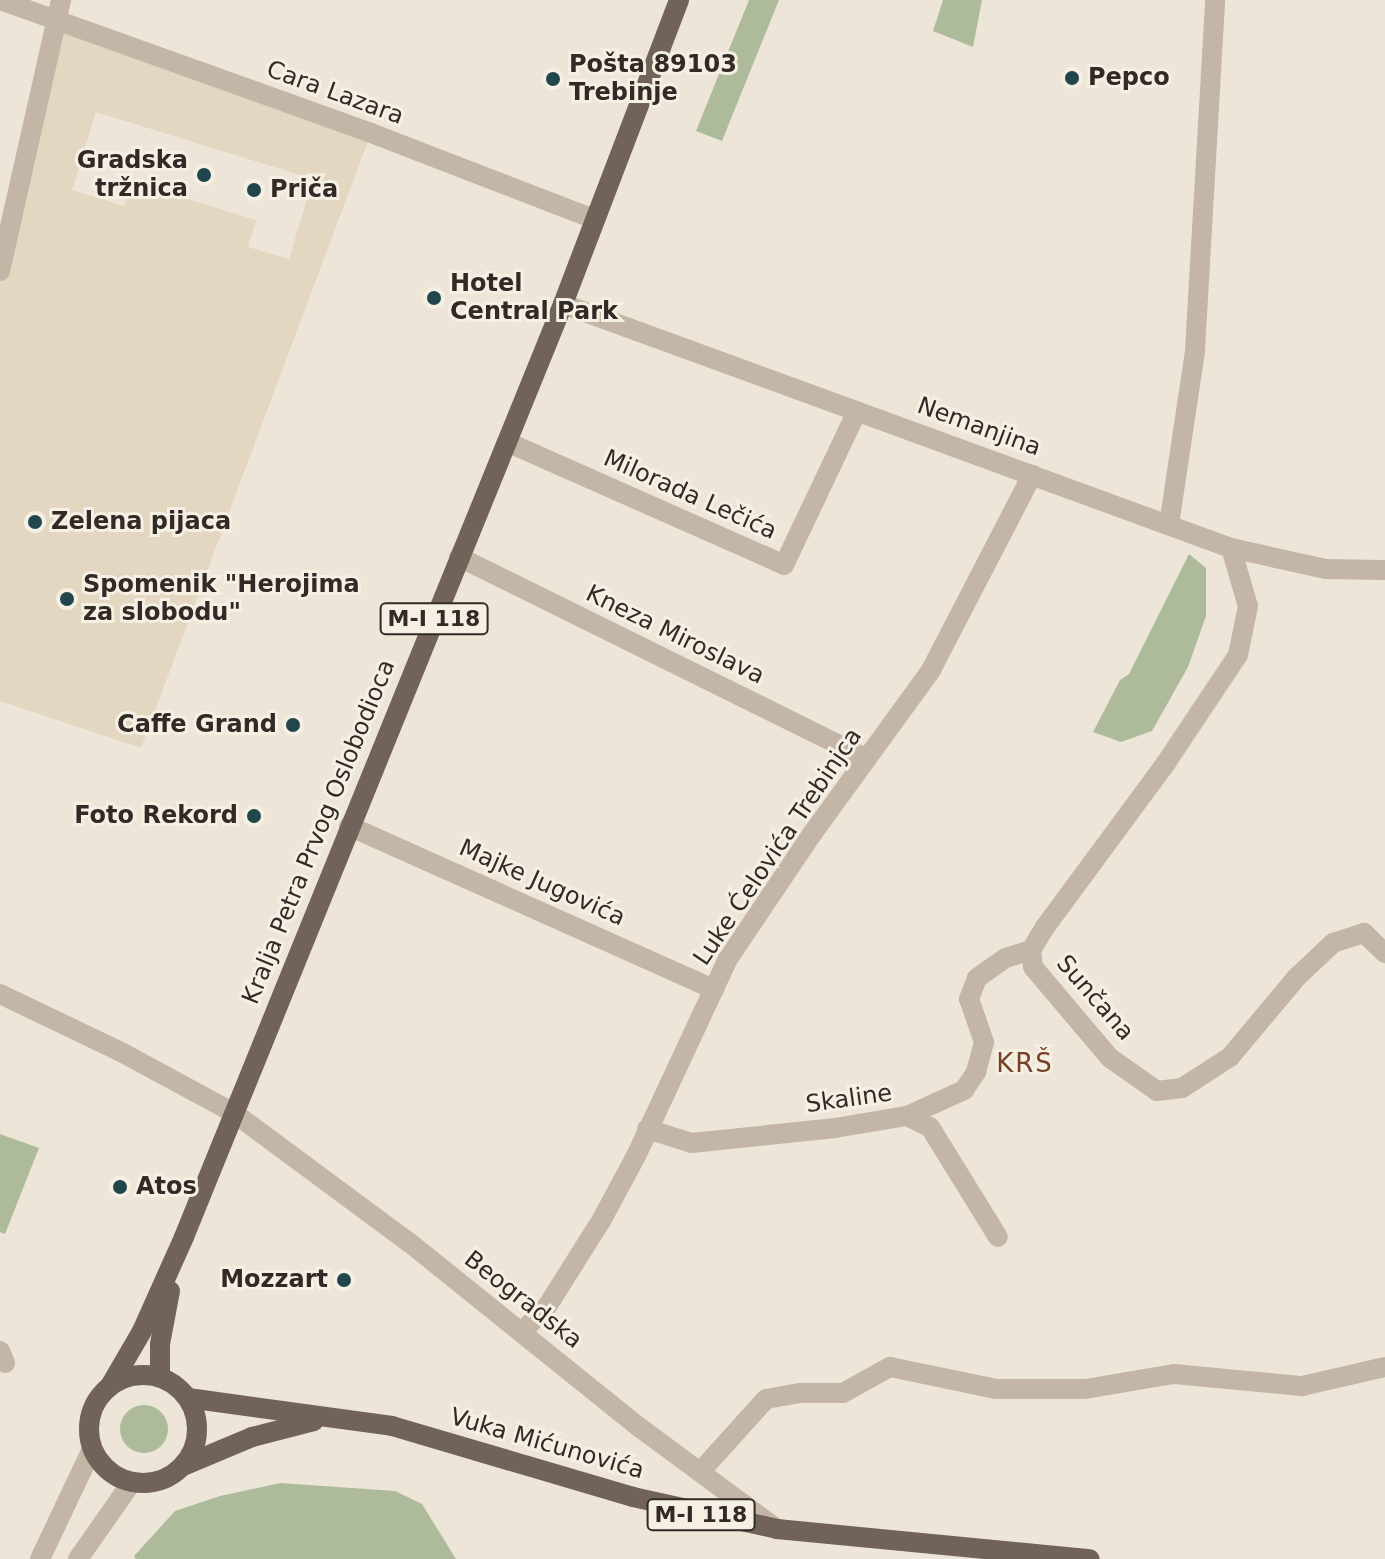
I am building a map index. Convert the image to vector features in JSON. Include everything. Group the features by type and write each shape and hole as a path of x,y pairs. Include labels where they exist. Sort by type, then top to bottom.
{"main road":[{"name":"Kralja Petra Prvog Oslobodioca","path":"184,1237 563,304 679,0"},
{"name":"M-I 118","path":"184,1237 165,1310 160,1377 188,1398"},
{"name":"M-I 118","path":"92,1449 88,1432 90,1415 97,1398 110,1386 142,1331 184,1237"},
{"path":"110,1386 142,1374 160,1377"},
{"path":"183,1466 193,1450 197,1433 195,1414 188,1398"},
{"name":"Vuka Mićunovića","path":"188,1398 322,1419 392,1426 646,1500 777,1529 1090,1559"},
{"name":"Vuka Mićunovića","path":"183,1466 252,1437 322,1419"},
{"path":"92,1449 115,1476 132,1482"},
{"name":"M-I 118","path":"132,1482 151,1483 168,1477 183,1466"}],"street":[{"name":"Cara Lazara","path":"0,0 371,133 594,219"},
{"path":"1,260 61,0"},
{"path":"1169,525 1195,350 1215,0"},
{"name":"Nemanjina","path":"563,304 1231,548 1326,569 1384,570"},
{"name":"Milorada Lečića","path":"507,442 784,565 857,411"},
{"name":"Luke Ćelovića Trebinjca","path":"522,1332 548,1305 572,1272 636,1156 728,959 931,670 1032,475"},
{"name":"Sunčana","path":"1231,548 1248,606 1238,655 1166,763 1031,950 1033,967 1110,1058 1157,1091 1182,1088 1230,1057 1297,977 1333,943 1364,933 1385,953"},
{"name":"Kneza Miroslava","path":"459,557 867,759"},
{"name":"Majke Jugovića","path":"349,826 714,989"},
{"path":"907,1116 964,1090 976,1072 984,1042 969,999 977,978 1006,958 1031,950"},
{"name":"Beogradska","path":"0,994 123,1053 234,1113 777,1529"},
{"name":"Skaline","path":"647,1129 692,1143 835,1128 907,1116 930,1127 998,1237"},
{"path":"700,1472 766,1399 800,1393 843,1393 890,1367 996,1389 1085,1389 1174,1374 1302,1386 1385,1367"},
{"path":"40,1559 92,1449"},
{"path":"78,1559 132,1482"}],"green space":[{"path":"749,0 779,0 722,141 696,131"},
{"path":"943,0 982,0 973,47 933,31"},
{"path":"1189,554 1206,568 1206,616 1188,667 1152,731 1121,742 1093,732 1120,680 1129,674"},
{"path":"0,1134 39,1148 5,1234 0,1232"},
{"path":"144,1405 161,1412 168,1429 161,1446 144,1453 127,1446 120,1429 127,1412"},
{"path":"280,1483 395,1491 422,1504 456,1559 136,1559 134,1556 175,1511 220,1496"}],"shaded area":[{"path":"57,21 371,133 141,748 0,701 0,271","holes":["96,112 313,179 289,259 248,247 256,220 131,182 124,206 72,190"]}],"place":[{"name":"Pepco","path":"1072,78"},
{"name":"Pošta 89103 Trebinje","path":"553,79"},
{"name":"Gradska tržnica","path":"204,175"},
{"name":"Priča","path":"254,190"},
{"name":"Hotel Central Park","path":"434,298"},
{"name":"Zelena pijaca","path":"35,522"},
{"name":"Spomenik \"Herojima za slobodu\"","path":"67,599"},
{"name":"Caffe Grand","path":"293,725"},
{"name":"Foto Rekord","path":"254,816"},
{"name":"Atos","path":"120,1187"},
{"name":"Mozzart","path":"344,1280"}],"district":[{"name":"KRŠ","path":"1025,1064"}]}
